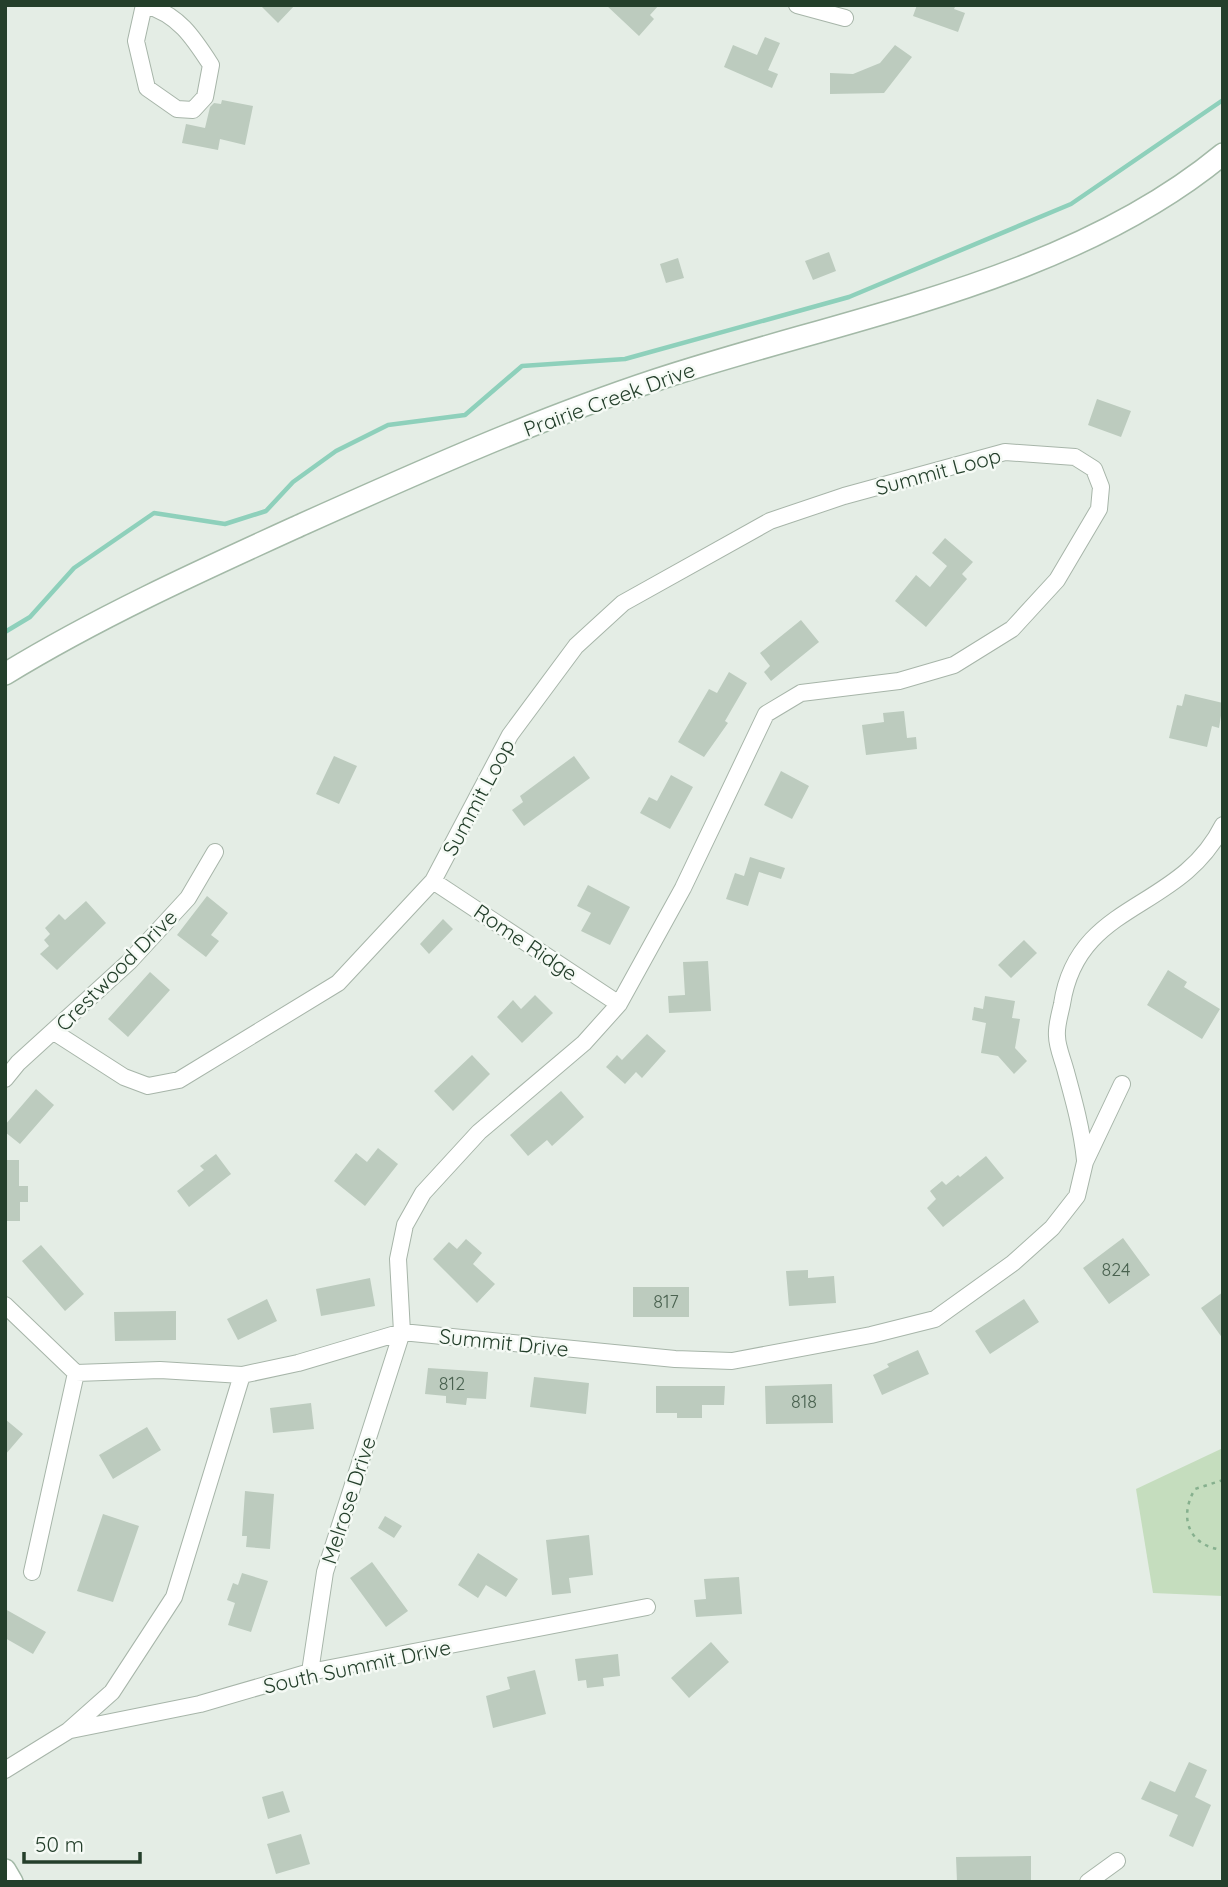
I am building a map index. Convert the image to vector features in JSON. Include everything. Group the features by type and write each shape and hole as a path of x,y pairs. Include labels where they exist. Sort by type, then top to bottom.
{"main road":[{"name":"Prairie Creek Drive","path":"5,674 71,634 225,560 404,479 588,403 960,288 1053,254 1143,210 1223,154"},
{"path":"5,1870 12,1882"}],"street":[{"path":"144,5 163,10 190,31 211,65 205,97 193,110 177,109 147,88 136,41 144,5"},
{"path":"797,5 845,18"},
{"name":"Summit Loop","path":"54,1032 124,1077 148,1086 179,1080 338,983 433,881 510,735 576,646 623,603 770,522 844,496 1005,452 1075,457 1094,470 1101,487 1099,509 1057,580 1012,629 954,665 899,681 802,693 766,714 683,888 619,1004 584,1043 479,1132 423,1193 405,1225 398,1259 402,1332"},
{"path":"1085,1163 1083,1134 1057,1036 1066,977 1078,954 1102,927 1179,880 1212,846 1223,825"},
{"name":"Crestwood Drive","path":"5,1079 18,1063 130,961 188,898 215,852"},
{"name":"Rome Ridge","path":"433,881 619,1004"},
{"name":"Summit Drive","path":"242,1375 298,1363 402,1332 675,1359 732,1361 884,1332 935,1319 1013,1263 1052,1228 1077,1196 1085,1163 1122,1084"},
{"path":"5,1304 76,1373 160,1370 242,1375 174,1597 111,1692 68,1731 5,1770"},
{"name":"Melrose Drive","path":"310,1672 325,1572 402,1332"},
{"path":"32,1572 76,1373"},
{"name":"South Summit Drive","path":"68,1731 200,1704 310,1672 647,1606"},
{"path":"1088,1882 1117,1860"}],"path":[{"path":"1223,1480 1195,1489 1190,1498 1189,1523 1190,1533 1202,1546 1223,1550"}],"green space":[{"path":"1223,1448 1223,1596 1153,1593 1136,1489"}],"building":[{"path":"260,5 295,5 278,23"},
{"path":"606,5 659,5 650,15 654,19 639,36"},
{"path":"917,5 956,5 954,9 965,13 958,32 913,16"},
{"path":"765,37 780,43 768,70 778,74 772,88 724,67 733,45 757,55"},
{"path":"895,45 912,57 884,93 830,94 830,73 853,74 880,63"},
{"path":"222,100 253,106 245,145 220,139 218,150 182,143 186,124 205,128 210,107 214,103 221,104"},
{"path":"829,252 836,271 813,280 805,261"},
{"path":"678,258 684,278 666,283 660,264"},
{"path":"1097,399 1131,411 1121,437 1088,425"},
{"path":"945,538 973,562 962,574 967,579 926,627 895,601 916,575 930,587 947,566 932,553"},
{"path":"801,620 819,642 771,681 764,672 770,666 760,653"},
{"path":"729,672 747,683 725,721 728,723 704,757 678,742 709,689 717,693"},
{"path":"1185,694 1223,703 1219,728 1212,726 1207,747 1169,738 1177,705 1182,706"},
{"path":"904,711 907,738 916,737 917,749 866,755 862,725 884,722 883,713"},
{"path":"334,756 357,766 339,804 316,794"},
{"path":"574,756 590,778 524,826 512,810 523,802 520,796"},
{"path":"781,771 809,786 792,819 764,805"},
{"path":"671,775 693,787 670,829 640,813 649,797 657,801"},
{"path":"750,857 785,868 781,879 759,872 748,906 726,899 735,873 744,876"},
{"path":"588,885 630,907 610,945 581,931 591,913 577,906"},
{"path":"207,896 228,913 211,935 219,941 206,957 177,935"},
{"path":"86,901 106,923 57,970 40,954 49,946 44,940 50,934 45,928 59,914 65,920"},
{"path":"443,919 453,929 429,954 420,944"},
{"path":"1024,940 1037,953 1011,978 998,965"},
{"path":"708,961 711,1011 669,1013 668,996 685,995 683,962"},
{"path":"1168,970 1187,982 1184,987 1220,1009 1202,1039 1147,1005"},
{"path":"150,972 170,990 128,1037 108,1019"},
{"path":"535,995 553,1013 522,1043 497,1017 513,1000 521,1009"},
{"path":"985,996 1015,1001 1012,1018 1020,1019 1015,1048 1027,1061 1014,1074 998,1056 981,1053 986,1023 972,1020 974,1007 983,1009"},
{"path":"647,1034 666,1051 642,1078 636,1072 625,1084 606,1067 617,1055 622,1060"},
{"path":"472,1055 490,1074 453,1111 434,1091"},
{"path":"36,1089 54,1105 20,1144 5,1132 5,1125"},
{"path":"561,1091 584,1117 552,1146 547,1140 528,1156 510,1135"},
{"path":"378,1148 398,1164 365,1206 334,1181 356,1153 367,1162"},
{"path":"216,1154 231,1174 189,1207 177,1191 204,1170 200,1166"},
{"path":"986,1156 1004,1178 943,1227 927,1208 936,1199 930,1191 942,1181 946,1185 958,1175 960,1177"},
{"path":"5,1160 19,1160 19,1186 28,1186 28,1202 20,1202 20,1221 5,1221"},
{"path":"1123,1238 1150,1275 1109,1304 1083,1268"},
{"path":"466,1239 482,1253 473,1264 495,1284 477,1303 433,1259 449,1242 457,1249"},
{"path":"41,1245 84,1294 65,1311 22,1261"},
{"path":"808,1270 808,1278 834,1276 836,1303 789,1306 786,1271"},
{"path":"370,1278 375,1306 321,1316 316,1289"},
{"path":"633,1287 689,1287 689,1317 633,1317"},
{"path":"1223,1292 1223,1339 1201,1308"},
{"path":"267,1299 277,1321 238,1340 227,1319"},
{"path":"1024,1299 1039,1322 990,1354 975,1331"},
{"path":"176,1311 176,1340 115,1341 114,1312"},
{"path":"918,1350 929,1374 882,1395 873,1375 889,1367 887,1364"},
{"path":"428,1368 488,1372 486,1399 467,1398 466,1405 446,1403 446,1396 425,1394"},
{"path":"534,1377 589,1383 586,1414 530,1407"},
{"path":"832,1384 833,1423 766,1424 765,1386"},
{"path":"656,1386 725,1386 724,1405 702,1405 702,1418 677,1418 677,1413 656,1413"},
{"path":"311,1403 314,1429 273,1433 270,1408"},
{"path":"5,1419 23,1434 5,1455"},
{"path":"147,1427 161,1450 113,1479 99,1455"},
{"path":"245,1491 274,1494 270,1549 246,1547 247,1536 242,1536"},
{"path":"103,1514 139,1526 113,1602 77,1591"},
{"path":"385,1516 402,1526 394,1538 378,1528"},
{"path":"589,1535 593,1575 569,1578 571,1593 552,1595 546,1540"},
{"path":"478,1553 518,1579 506,1597 486,1585 478,1598 458,1585"},
{"path":"372,1562 408,1611 386,1627 350,1578"},
{"path":"242,1573 268,1581 251,1632 228,1625 235,1603 227,1600 233,1583 238,1585"},
{"path":"739,1577 742,1614 696,1617 694,1600 706,1599 704,1579"},
{"path":"5,1609 46,1632 33,1654 5,1638"},
{"path":"711,1642 729,1662 689,1698 671,1678"},
{"path":"618,1654 620,1676 603,1678 604,1686 587,1688 586,1680 578,1681 575,1659"},
{"path":"535,1670 546,1714 493,1728 486,1696 510,1689 507,1677"},
{"path":"1189,1762 1207,1770 1195,1797 1211,1805 1193,1847 1169,1836 1178,1815 1141,1799 1150,1781 1175,1792"},
{"path":"283,1791 290,1812 268,1819 262,1797"},
{"path":"301,1834 310,1864 276,1874 267,1844"},
{"path":"1031,1856 1031,1882 957,1882 956,1857"}],"waterway":[{"path":"5,632 30,617 74,568 154,513 225,524 266,511 293,482 336,451 388,425 465,415 522,366 625,359 849,297 1071,204 1223,100"}]}
